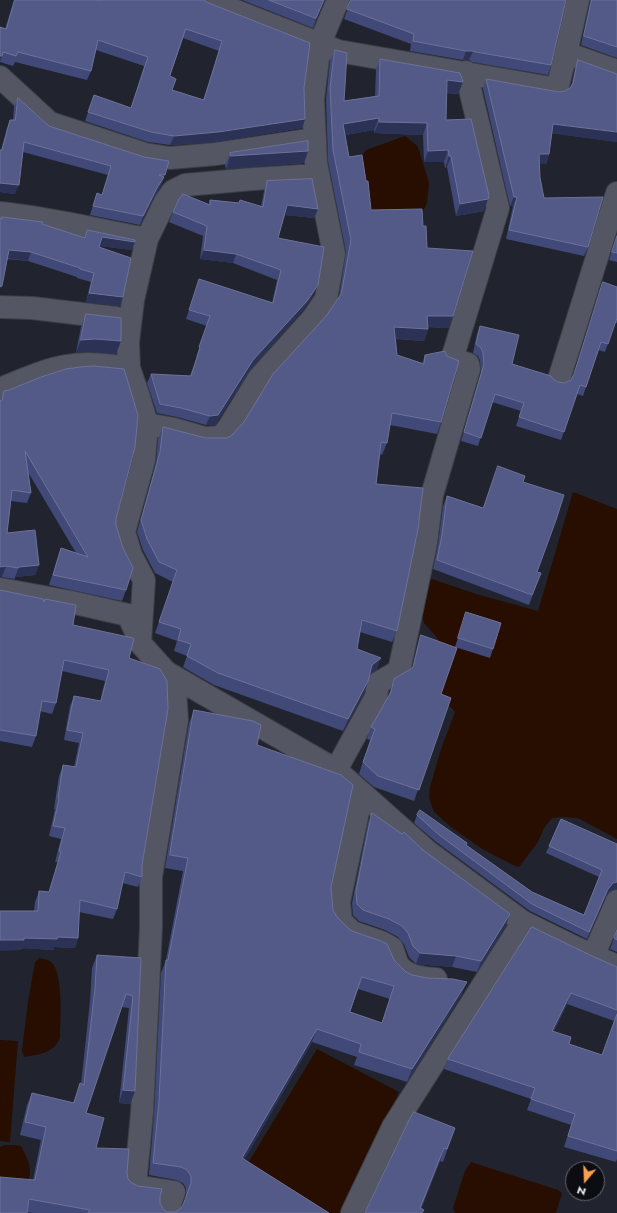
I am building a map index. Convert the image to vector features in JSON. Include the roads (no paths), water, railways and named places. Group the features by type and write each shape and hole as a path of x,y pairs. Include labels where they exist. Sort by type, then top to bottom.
{"street":[{"path":"208,0 338,51 557,89 578,0"},
{"path":"147,424 174,429 205,438 220,437 229,427 259,378 312,318 326,299 334,254 316,163 312,99 320,43 338,0"},
{"path":"566,54 617,71"},
{"path":"336,770 376,697 378,683 399,671 426,543 432,495 470,369 468,364 452,359 498,208 466,72"},
{"path":"0,77 50,123 146,154 170,158 185,157 216,154 315,139"},
{"path":"140,642 144,580 131,555 124,532 144,460 147,424 129,368 128,342 133,300 147,239 165,202 173,191 185,185 318,175"},
{"path":"559,378 617,192"},
{"path":"0,213 62,222 147,239"},
{"path":"0,307 32,308 131,320"},
{"path":"0,389 44,372 67,366 111,366 129,368"},
{"path":"0,590 71,602 128,615 140,642 166,672 175,688 177,720 151,877 151,927 142,1098 135,1186 174,1192 167,1213"},
{"path":"166,672 336,770 427,851 523,922 617,966"},
{"path":"362,793 339,902 341,921 352,932 381,942 392,948 398,964 410,976 467,983"},
{"path":"593,956 617,901"},
{"path":"352,1213 394,1126 467,983 523,922"}]}
